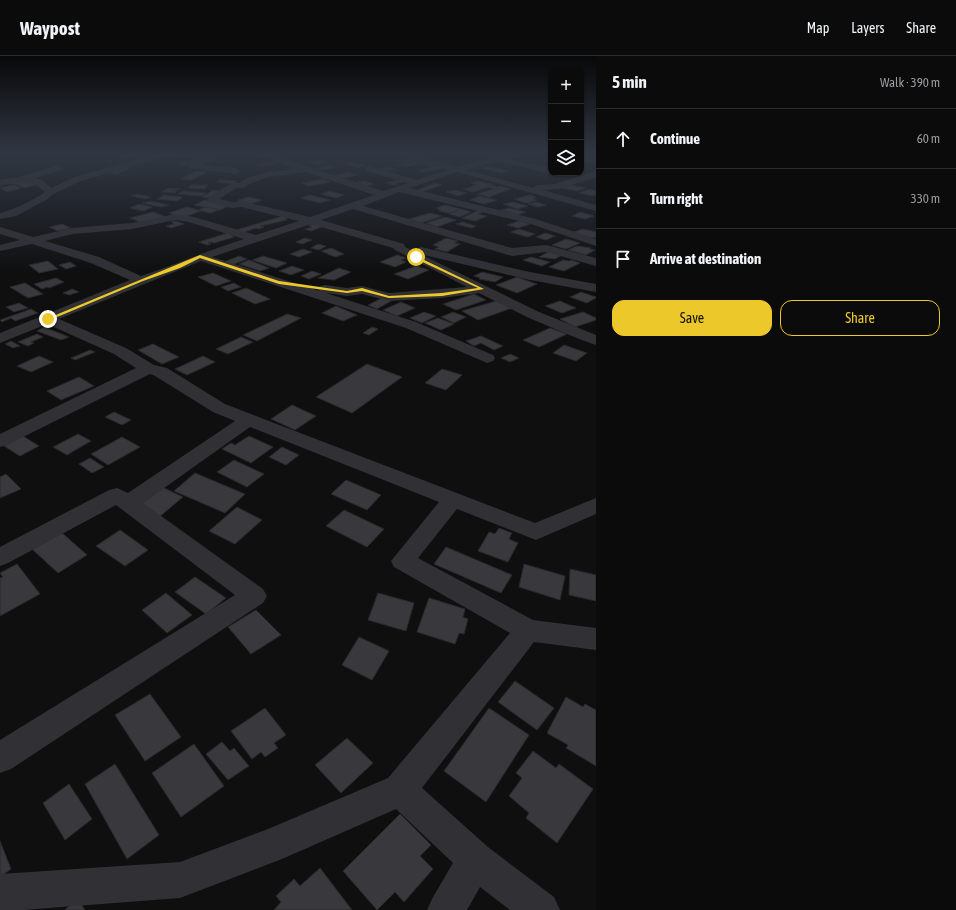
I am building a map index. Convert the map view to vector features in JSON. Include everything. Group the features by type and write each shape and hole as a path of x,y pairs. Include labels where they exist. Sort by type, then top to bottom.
{"street":[{"path":"0,216 12,214 43,198 49,193"},
{"path":"222,193 212,200 232,205 241,204 310,220 404,247 522,273 542,279 596,288"},
{"path":"0,338 200,257 258,239 286,227 325,216 386,193"},
{"path":"414,193 532,221 596,243"},
{"path":"544,193 596,208"},
{"path":"553,208 574,201"},
{"path":"226,230 226,210 241,204"},
{"path":"353,206 512,252 523,252 538,248 596,262"},
{"path":"518,218 539,212"},
{"path":"0,244 2,231 12,214"},
{"path":"325,216 338,214 390,216"},
{"path":"0,248 72,231 144,224 176,217 190,219 258,239"},
{"path":"402,220 388,223 383,229 404,247"},
{"path":"2,231 96,260 118,271 142,280"},
{"path":"404,247 399,248 534,315 596,340"},
{"path":"200,257 411,325 487,358"},
{"path":"113,292 118,271"},
{"path":"279,282 347,292 362,290 389,297 442,294 482,289"},
{"path":"48,319 120,351 148,369 161,372 219,408 536,532 596,505"},
{"path":"0,441 148,369"},
{"path":"128,503 248,420"},
{"path":"0,557 117,495 254,596 0,758"},
{"path":"453,499 403,561 528,630 596,639"},
{"path":"0,893 180,880 269,846 400,790 528,630"},
{"path":"400,790 474,860 541,910"},
{"path":"446,910 474,860"}],"building":[{"path":"180,193 206,193 202,196 178,194"},
{"path":"209,193 218,193 211,198 202,197"},
{"path":"336,193 344,195 336,198 321,194"},
{"path":"449,193 467,193 458,196"},
{"path":"481,193 500,193 489,197 477,194"},
{"path":"579,193 596,193 596,194 593,196"},
{"path":"137,194 151,197 146,199 131,196"},
{"path":"164,195 183,197 177,201 157,199"},
{"path":"310,195 330,200 320,203 301,198"},
{"path":"530,195 536,197 533,199 537,200 526,203 514,199"},
{"path":"479,196 497,200 484,204 470,200"},
{"path":"249,197 262,200 251,204 238,200"},
{"path":"205,200 230,205 220,210 194,205"},
{"path":"150,201 169,205 161,207 142,203"},
{"path":"513,202 528,206 518,209 503,204"},
{"path":"536,202 546,205 538,207 528,204"},
{"path":"139,204 152,207 143,211 130,208"},
{"path":"445,205 461,209 450,213 439,211 441,210 436,208"},
{"path":"187,207 201,211 184,217 169,213"},
{"path":"206,207 219,210 210,213 198,210"},
{"path":"509,208 526,212 517,215 501,210"},
{"path":"461,209 471,212 460,217 449,214"},
{"path":"479,210 485,211 478,214 487,216 475,221 462,218"},
{"path":"153,212 166,217 143,223 130,218"},
{"path":"580,212 594,216 585,219 572,216"},
{"path":"430,213 442,216 421,223 409,219"},
{"path":"283,216 288,218 285,219 287,220 260,226 264,227 241,233 233,231"},
{"path":"445,217 456,220 437,227 426,223"},
{"path":"175,221 184,224 171,228 166,226 174,224 171,222"},
{"path":"519,221 530,224 518,228 507,225"},
{"path":"463,222 476,226 472,228 456,224"},
{"path":"62,224 71,228 58,231 49,227"},
{"path":"312,224 324,226 311,231 305,229 312,227 308,225"},
{"path":"519,229 535,234 527,237 511,232"},
{"path":"583,229 596,232 596,238 587,237 574,232"},
{"path":"228,233 234,237 214,243 211,242 208,243 211,244 207,245 199,242"},
{"path":"545,233 555,236 546,240 536,237"},
{"path":"305,238 312,240 302,244 296,242"},
{"path":"446,238 458,241 454,243 460,244 447,252 435,249 439,247 433,245"},
{"path":"566,239 580,243 566,249 552,245"},
{"path":"318,244 326,246 319,250 311,248"},
{"path":"577,246 595,250 586,255 568,250"},
{"path":"331,248 344,254 335,257 321,251"},
{"path":"303,249 312,252 299,257 290,254"},
{"path":"548,252 562,255 555,259 539,257"},
{"path":"397,255 406,258 401,260 406,262 395,267 380,262"},
{"path":"239,256 247,259 232,265 224,262"},
{"path":"263,256 287,263 276,268 252,260"},
{"path":"531,257 550,262 542,266 523,260"},
{"path":"249,260 269,268 260,271 239,264"},
{"path":"563,260 571,260 580,263 564,271 549,267"},
{"path":"48,261 58,269 39,273 29,265"},
{"path":"70,262 76,266 66,269 59,265"},
{"path":"292,266 304,270 291,275 279,271"},
{"path":"416,266 429,270 408,279 394,274"},
{"path":"339,268 351,272 334,280 318,278"},
{"path":"312,271 321,274 309,279 301,276"},
{"path":"482,272 503,277 495,282 479,279 480,278 474,276"},
{"path":"213,273 231,281 216,286 198,277"},
{"path":"517,277 537,284 517,293 496,285"},
{"path":"56,278 64,282 42,289 34,284"},
{"path":"25,283 43,294 28,298 10,287"},
{"path":"234,283 241,287 228,291 221,287"},
{"path":"246,288 270,299 255,304 232,293"},
{"path":"72,289 79,292 69,295 63,293"},
{"path":"581,292 596,298 587,303 570,297"},
{"path":"474,294 486,300 456,310 443,304"},
{"path":"384,297 393,300 377,309 368,305"},
{"path":"496,301 512,308 478,320 462,311"},
{"path":"560,301 576,308 562,313 545,306"},
{"path":"401,302 415,308 397,316 383,310"},
{"path":"19,303 28,308 14,312 6,307"},
{"path":"336,306 357,315 343,321 322,313"},
{"path":"31,309 38,313 15,321 11,318 2,322 0,320"},
{"path":"424,312 436,316 422,323 410,318"},
{"path":"453,312 466,317 454,323 441,317"},
{"path":"583,312 596,318 596,320 575,327 560,319"},
{"path":"287,314 301,318 257,341 243,335"},
{"path":"438,318 454,324 441,330 425,323"},
{"path":"44,327 69,337 61,340 37,331"},
{"path":"372,327 378,329 369,335 363,333"},
{"path":"550,328 567,334 539,347 523,340"},
{"path":"37,334 43,337 31,342 34,343 28,346 18,342"},
{"path":"481,336 503,346 494,350 481,343 474,346 466,341"},
{"path":"241,337 253,342 228,354 216,349"},
{"path":"11,341 20,346 13,348 5,344"},
{"path":"153,344 179,357 162,364 138,350"},
{"path":"564,345 587,353 576,361 553,353"},
{"path":"90,350 95,352 75,360 71,358"},
{"path":"510,354 519,358 510,362 501,358"},
{"path":"39,356 53,362 31,372 17,366"},
{"path":"203,356 215,362 187,375 175,369"},
{"path":"367,364 402,377 352,413 316,397"},
{"path":"442,369 462,375 446,390 425,383"},
{"path":"79,377 94,386 61,400 47,391"},
{"path":"292,405 316,416 295,430 271,419"},
{"path":"114,412 131,420 122,425 105,417"},
{"path":"78,434 91,441 67,455 53,447"},
{"path":"23,436 39,446 20,456 4,446"},
{"path":"249,436 273,447 251,463 222,449 231,443 235,445"},
{"path":"122,437 140,447 108,465 91,454"},
{"path":"282,447 299,455 286,465 269,457"},
{"path":"90,458 104,467 92,473 79,464"},
{"path":"234,460 264,474 247,487 217,472"},
{"path":"195,473 245,494 225,513 174,491"},
{"path":"6,474 21,489 0,498 0,477"},
{"path":"346,480 381,495 367,510 331,494"},
{"path":"162,487 183,497 158,518 136,508"},
{"path":"237,507 262,520 235,544 209,531"},
{"path":"344,510 384,529 367,547 326,526"},
{"path":"499,528 512,533 509,539 518,543 508,562 478,551 489,532 495,534"},
{"path":"120,530 148,550 125,566 96,546"},
{"path":"61,532 87,555 58,573 32,549"},
{"path":"446,547 512,575 501,593 434,564"},
{"path":"17,564 40,594 0,616 0,578 3,577 0,573"},
{"path":"524,564 565,576 560,600 519,587"},
{"path":"570,569 596,575 596,601 569,595"},
{"path":"195,577 226,598 206,614 175,592"},
{"path":"166,593 192,615 167,633 142,610"},
{"path":"378,593 414,603 406,631 368,620"},
{"path":"429,598 465,609 463,617 468,619 464,634 459,633 455,644 417,632"},
{"path":"256,610 281,635 251,654 228,627"},
{"path":"359,637 389,651 372,680 342,665"},
{"path":"515,681 554,708 537,730 498,702"},
{"path":"150,694 181,737 145,761 115,715"},
{"path":"566,697 583,707 585,704 596,710 596,766 566,748 568,745 547,733"},
{"path":"265,708 286,735 274,743 278,748 265,757 261,752 252,759 231,731"},
{"path":"489,708 529,735 486,802 444,771"},
{"path":"347,738 373,763 341,793 315,765"},
{"path":"222,742 230,751 234,748 249,766 228,780 206,754"},
{"path":"194,744 224,786 181,817 152,773"},
{"path":"533,751 556,768 559,764 593,789 557,843 526,818 529,813 509,796 522,778 516,773"},
{"path":"115,764 159,835 127,859 85,784"},
{"path":"69,784 92,819 65,840 43,803"},
{"path":"400,814 431,845 420,856 433,869 404,902 395,892 377,910 343,871"},
{"path":"0,841 11,869 0,877"},
{"path":"320,868 352,910 274,910 281,902 276,896 294,879 300,886"},
{"path":"77,898 85,910 65,910"}],"route":[{"path":"48,319 200,257 279,282 347,292 362,290 389,297 442,294 482,289 416,257"}]}
